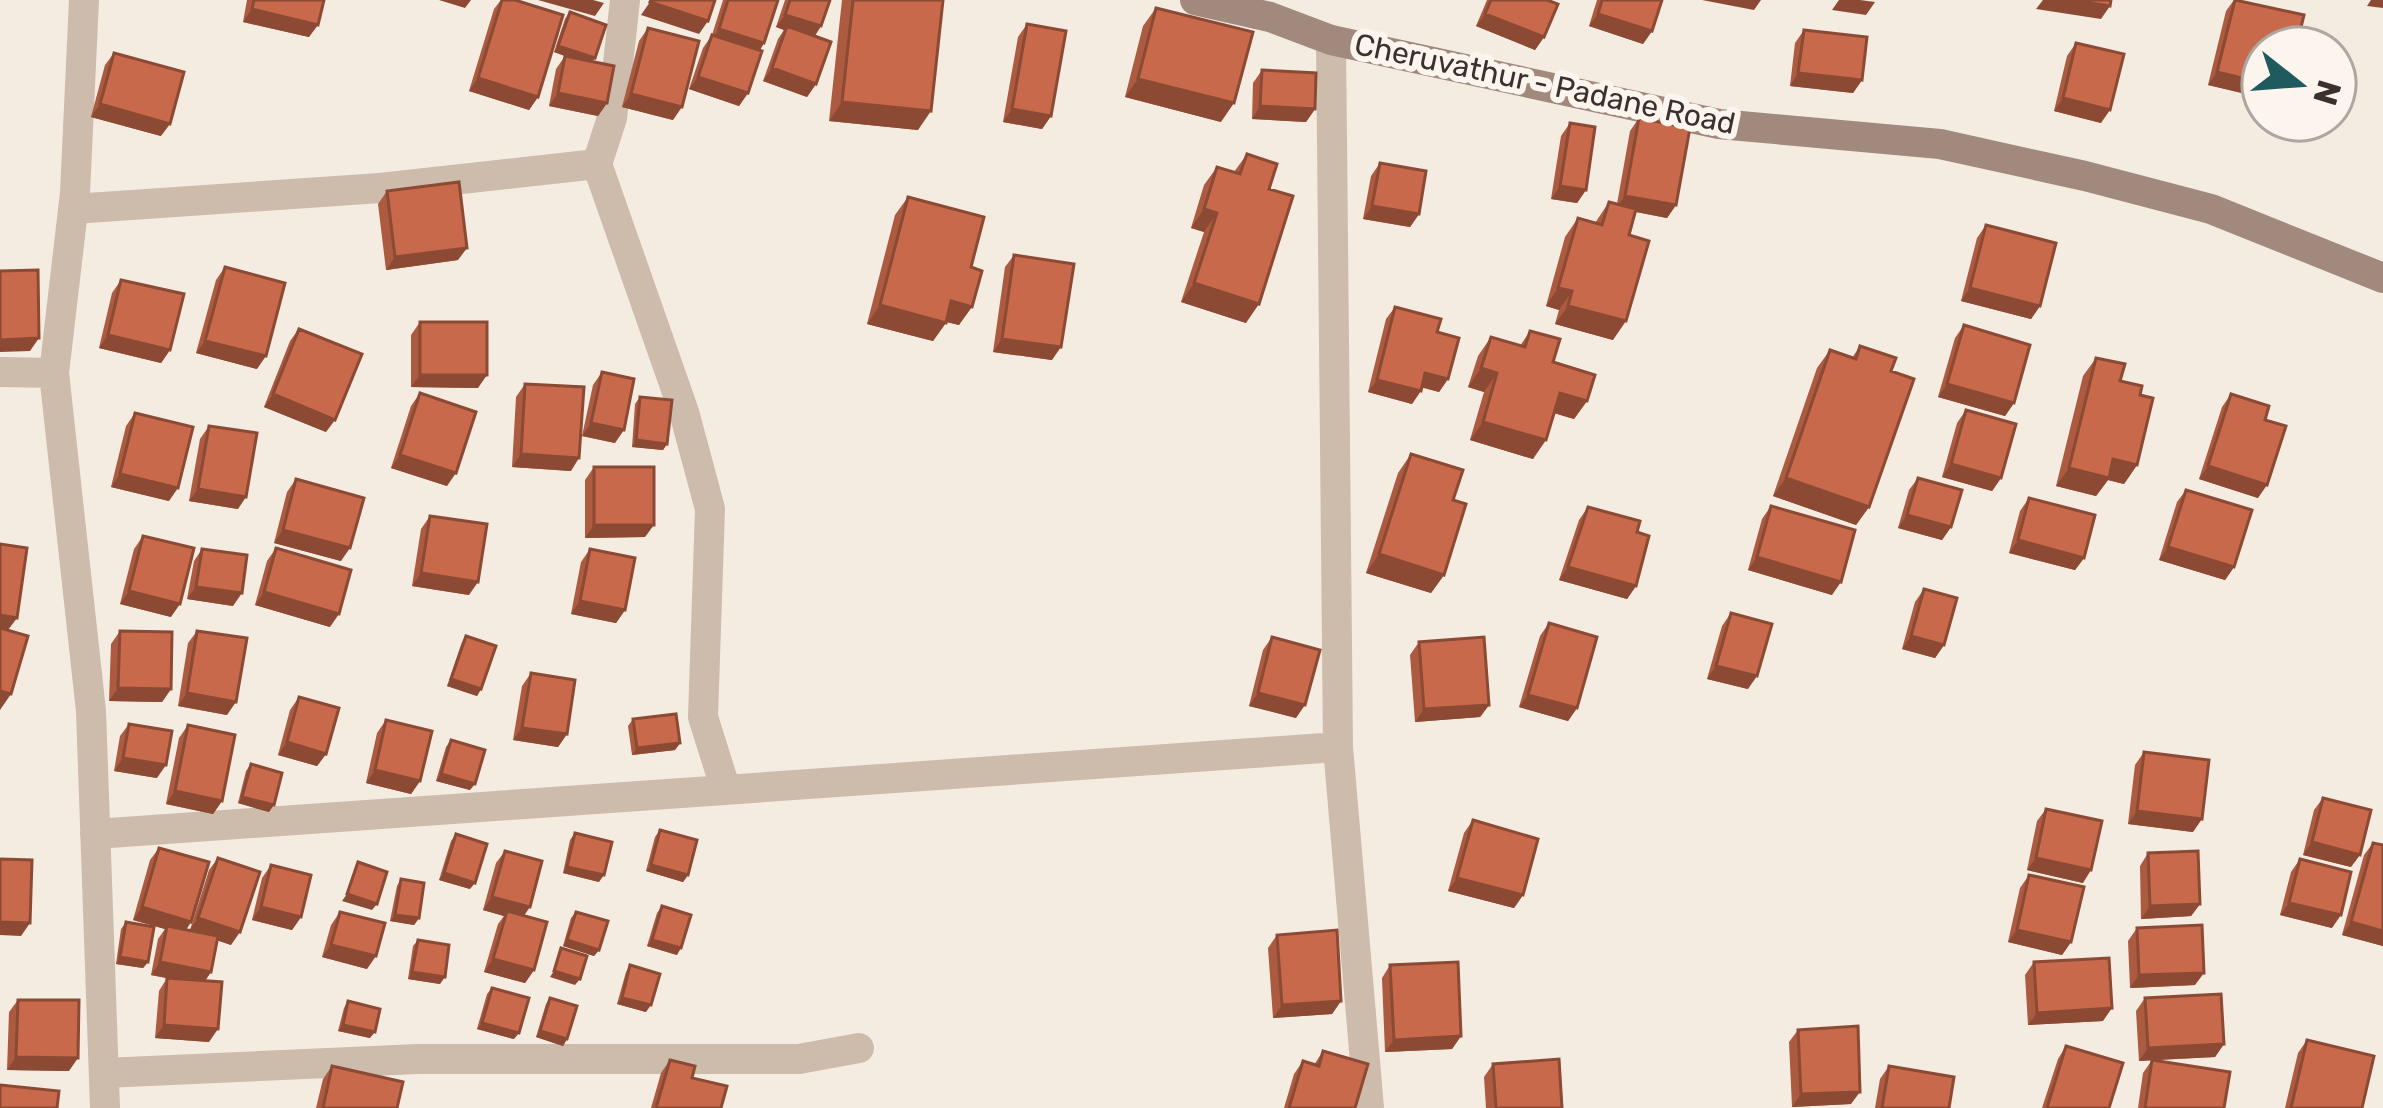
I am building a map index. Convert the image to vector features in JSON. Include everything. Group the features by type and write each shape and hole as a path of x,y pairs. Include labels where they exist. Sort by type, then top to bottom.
{"main road":[{"name":"Cheruvathur - Padane Road","path":"1195,0 1270,17 1331,40 1719,124 1940,143 2085,176 2211,208 2383,278"}],"street":[{"path":"84,0 73,209 54,374 91,711 105,1108"},
{"path":"625,0 612,118 597,164 684,412 710,508 703,717 725,787"},
{"path":"1331,40 1337,747 1370,1108"},
{"path":"73,209 380,188 597,164"},
{"path":"0,372 54,374"},
{"path":"95,834 1337,747"},
{"path":"104,1073 418,1059 800,1059 859,1048"}],"building":[{"path":"254,0 324,0 318,25 252,9"},
{"path":"502,0 563,15 538,97 478,78"},
{"path":"651,0 715,0 708,21"},
{"path":"728,0 778,0 764,43 719,29"},
{"path":"790,0 830,0 821,26 785,15"},
{"path":"853,0 943,0 931,111 842,102"},
{"path":"1491,0 1558,4 1544,37 1485,14"},
{"path":"1602,0 1662,0 1652,31 1598,14"},
{"path":"2070,0 2111,0 2110,6"},
{"path":"2235,0 2304,15 2302,24 2239,24 2239,77 2217,72"},
{"path":"1156,8 1253,32 1234,103 1138,79"},
{"path":"570,12 606,25 595,58 558,46"},
{"path":"1027,24 1066,31 1051,116 1012,109"},
{"path":"787,26 831,42 816,84 772,68"},
{"path":"648,28 699,41 682,107 631,94"},
{"path":"1804,30 1867,37 1862,80 1798,73"},
{"path":"712,35 762,51 748,93 698,77"},
{"path":"2076,43 2124,54 2110,110 2063,98"},
{"path":"114,53 184,72 170,124 100,104"},
{"path":"565,56 614,66 607,103 558,93"},
{"path":"1262,70 1316,73 1315,109 1260,106"},
{"path":"1639,118 1690,128 1676,205 1625,196"},
{"path":"1570,123 1595,127 1586,190 1560,186"},
{"path":"1247,154 1277,164 1269,189 1293,196 1259,304 1194,283 1217,213 1204,209 1217,167 1240,174"},
{"path":"1380,163 1426,171 1419,214 1372,206"},
{"path":"459,182 467,248 395,257 387,191"},
{"path":"908,197 984,217 971,267 982,271 972,307 951,301 946,323 880,305"},
{"path":"1609,202 1636,209 1629,235 1649,241 1626,321 1568,306 1572,291 1558,288 1578,218 1602,225"},
{"path":"1986,225 2056,243 2040,306 1970,288"},
{"path":"1014,255 1074,264 1061,347 1002,339"},
{"path":"225,267 285,283 266,356 205,341"},
{"path":"38,270 39,338 0,340 0,271"},
{"path":"121,280 184,294 170,350 108,335"},
{"path":"1395,307 1441,319 1437,332 1459,338 1448,379 1425,373 1421,391 1377,380"},
{"path":"420,322 487,322 487,375 420,375"},
{"path":"1964,325 2030,345 2014,403 1947,384"},
{"path":"299,329 362,354 335,420 273,394"},
{"path":"1530,331 1560,339 1553,362 1595,375 1587,401 1560,393 1546,440 1483,422 1497,373 1481,368 1491,337 1525,347"},
{"path":"1860,346 1896,358 1891,371 1914,379 1869,507 1786,478 1830,350 1856,359"},
{"path":"2096,358 2125,364 2120,381 2142,386 2140,395 2153,398 2137,465 2113,459 2109,478 2069,468"},
{"path":"602,372 634,379 624,430 591,423"},
{"path":"525,384 584,387 579,458 521,454"},
{"path":"420,393 476,412 456,473 400,455"},
{"path":"2231,394 2269,406 2265,420 2286,426 2267,485 2208,466"},
{"path":"640,397 672,400 667,444 636,440"},
{"path":"1966,410 2016,424 2001,478 1951,464"},
{"path":"135,413 193,427 178,488 120,474"},
{"path":"209,426 257,433 246,497 198,489"},
{"path":"1411,454 1463,470 1453,500 1466,504 1444,575 1379,554"},
{"path":"594,467 654,467 654,525 594,525"},
{"path":"1918,478 1962,490 1951,527 1907,515"},
{"path":"296,479 364,498 350,548 283,530"},
{"path":"2186,490 2252,510 2234,567 2168,547"},
{"path":"2029,498 2095,515 2084,558 2018,540"},
{"path":"1771,506 1855,530 1841,582 1757,557"},
{"path":"1588,507 1640,521 1637,532 1649,536 1636,586 1568,567"},
{"path":"430,516 487,524 478,582 421,573"},
{"path":"143,536 194,548 180,604 129,591"},
{"path":"0,544 27,548 17,618 0,615"},
{"path":"276,548 351,570 339,614 264,592"},
{"path":"202,549 247,555 242,593 196,587"},
{"path":"590,549 635,558 625,610 580,601"},
{"path":"1924,589 1957,598 1944,645 1911,636"},
{"path":"1731,613 1772,624 1757,676 1716,666"},
{"path":"1549,623 1597,637 1577,708 1528,695"},
{"path":"0,628 28,636 11,694 0,691"},
{"path":"120,631 172,632 171,689 118,688"},
{"path":"197,631 247,638 236,702 187,693"},
{"path":"466,636 496,646 481,689 451,679"},
{"path":"1272,637 1320,650 1305,705 1258,693"},
{"path":"1484,637 1489,705 1424,709 1419,642"},
{"path":"531,673 575,680 567,734 522,728"},
{"path":"299,697 339,708 326,754 287,742"},
{"path":"676,714 680,743 637,748 633,719"},
{"path":"386,720 432,731 420,781 375,770"},
{"path":"129,724 172,731 166,765 123,758"},
{"path":"188,725 235,735 222,801 175,791"},
{"path":"451,740 485,750 475,784 441,774"},
{"path":"2144,752 2209,760 2202,819 2137,811"},
{"path":"251,764 282,773 274,805 242,797"},
{"path":"2323,798 2371,810 2360,855 2312,842"},
{"path":"2046,809 2102,821 2091,870 2036,858"},
{"path":"1473,820 1538,839 1523,895 1457,878"},
{"path":"660,830 697,840 688,875 651,865"},
{"path":"575,833 612,842 604,875 567,867"},
{"path":"456,834 487,844 475,883 444,873"},
{"path":"2373,843 2383,845 2383,931 2351,922"},
{"path":"159,848 209,862 191,922 142,907"},
{"path":"505,851 542,861 530,907 492,897"},
{"path":"2198,851 2200,904 2150,906 2148,853"},
{"path":"218,858 260,872 240,932 198,918"},
{"path":"0,859 32,860 30,923 0,922"},
{"path":"2300,859 2351,872 2341,915 2289,903"},
{"path":"358,862 387,872 377,904 347,894"},
{"path":"271,865 311,875 301,917 261,907"},
{"path":"2029,875 2084,887 2071,942 2017,930"},
{"path":"401,879 424,883 419,918 395,915"},
{"path":"662,906 691,915 681,948 652,940"},
{"path":"507,911 547,922 534,970 493,959"},
{"path":"340,912 385,923 376,956 331,945"},
{"path":"576,912 608,921 599,950 567,940"},
{"path":"126,922 154,927 148,962 120,957"},
{"path":"2202,925 2204,973 2139,975 2137,928"},
{"path":"167,926 218,936 211,972 160,962"},
{"path":"1337,930 1341,1001 1282,1005 1277,935"},
{"path":"418,940 449,945 445,977 412,972"},
{"path":"561,948 587,956 580,979 554,971"},
{"path":"2109,958 2112,1008 2037,1013 2034,962"},
{"path":"1458,962 1461,1036 1394,1040 1390,965"},
{"path":"630,965 660,974 651,1005 622,998"},
{"path":"167,978 222,982 218,1029 164,1025"},
{"path":"492,988 529,998 519,1033 482,1023"},
{"path":"2221,994 2224,1044 2148,1048 2145,998"},
{"path":"550,998 577,1006 567,1039 540,1031"},
{"path":"18,1000 79,1000 78,1058 16,1057"},
{"path":"348,1001 380,1009 375,1032 343,1025"},
{"path":"1858,1026 1860,1092 1801,1094 1798,1030"},
{"path":"2307,1040 2374,1056 2362,1108 2291,1108"},
{"path":"2066,1046 2123,1063 2109,1108 2047,1108"},
{"path":"1323,1051 1368,1064 1355,1108 1289,1108 1303,1061 1319,1066"},
{"path":"1559,1059 1562,1108 1496,1108 1493,1064"},
{"path":"670,1060 695,1066 692,1078 727,1086 721,1108 656,1108"},
{"path":"2152,1060 2230,1072 2224,1108 2145,1108"},
{"path":"332,1066 403,1082 397,1108 323,1108"},
{"path":"1889,1066 1954,1077 1949,1108 1882,1108"},
{"path":"0,1085 59,1091 57,1108 0,1108"}]}
